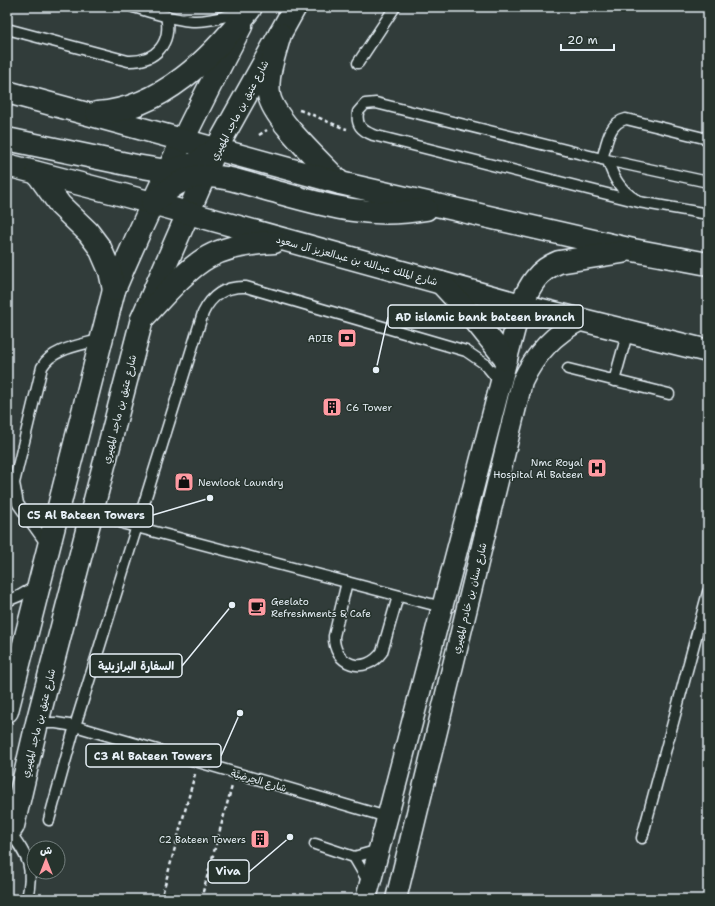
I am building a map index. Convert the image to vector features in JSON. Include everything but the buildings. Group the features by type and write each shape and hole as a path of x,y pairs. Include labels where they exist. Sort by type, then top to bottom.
{"main road":[{"name":"شارع عتيق بن ماجد المهيري","path":"9,834 142,319 186,214 216,149 296,7"},
{"path":"80,112 110,112 126,108 157,94 195,68 212,53 251,8"},
{"path":"7,711 10,681 40,583 114,290 182,140 251,8"},
{"path":"280,34 270,76 269,94 271,102 281,118 292,131 340,183"},
{"path":"7,92 340,183 439,207 634,250 708,264"},
{"path":"7,139 167,171 194,164 216,149"},
{"name":"شارع الملك عبدالله بن عبدالعزيز آل سعود","path":"7,165 521,305 708,351"},
{"path":"37,173 60,205 88,232 100,248 108,264 114,290"},
{"path":"152,204 176,185 190,178 204,176 236,181 332,208 353,211 397,212 439,207"},
{"path":"142,319 185,275 207,258 218,252 245,245 286,241"},
{"path":"521,305 535,277 550,265 559,262 634,250"},
{"path":"441,283 470,314 506,359"}],"street":[{"path":"368,892 521,305"},
{"name":"شارع سنان بن خادم المهيري","path":"396,899 522,382 530,367 548,342 569,326 581,320"}],"lane":[{"path":"133,7 180,20 194,22 210,20 251,8"},
{"path":"358,63 395,7"},
{"path":"7,28 136,61 145,59 160,49 168,33 166,16"},
{"path":"708,182 605,160 376,103 365,104 361,108 357,118 358,124 362,129 373,135 639,202 708,214"},
{"path":"639,202 622,189 605,160 612,128 616,123 626,118 708,139"},
{"path":"49,820 75,726 203,313 213,298 228,288 237,287 256,290 466,350 485,364 500,382"},
{"path":"614,381 628,331"},
{"path":"49,547 18,504 14,483 42,367 45,361 55,354 102,339"},
{"path":"568,369 669,394"},
{"path":"94,506 114,520 137,528 442,607"},
{"path":"347,582 333,644 343,659 351,664 369,664 379,655 398,596"},
{"path":"7,601 25,594 40,583"},
{"path":"642,838 708,592"},
{"name":"شارع الحِرضِيَّة","path":"37,723 56,723 75,726 387,818"},
{"path":"9,834 25,853 30,868 31,882 27,899"},
{"path":"315,844 354,857 379,850"},
{"path":"354,857 368,892"}],"path":[{"path":"293,108 313,114 330,124 347,129 358,124"},
{"path":"161,899 198,762"},
{"path":"201,899 235,773"}],"place":[{"name":"ADIB","path":"347,338"},
{"name":"AD islamic bank bateen branch","path":"376,370"},
{"name":"C6 Tower","path":"332,407"},
{"name":"Nmc Royal Hospital Al Bateen","path":"597,468"},
{"name":"Newlook Laundry","path":"184,482"},
{"name":"C5 Al Bateen Towers","path":"210,498"},
{"name":"السفارة البرازيلية","path":"232,605"},
{"name":"Geelato Refreshments & Cafe","path":"257,607"},
{"name":"C3 Al Bateen Towers","path":"240,713"},
{"name":"Viva","path":"290,837"},
{"name":"C2 Bateen Towers","path":"260,839"}]}
